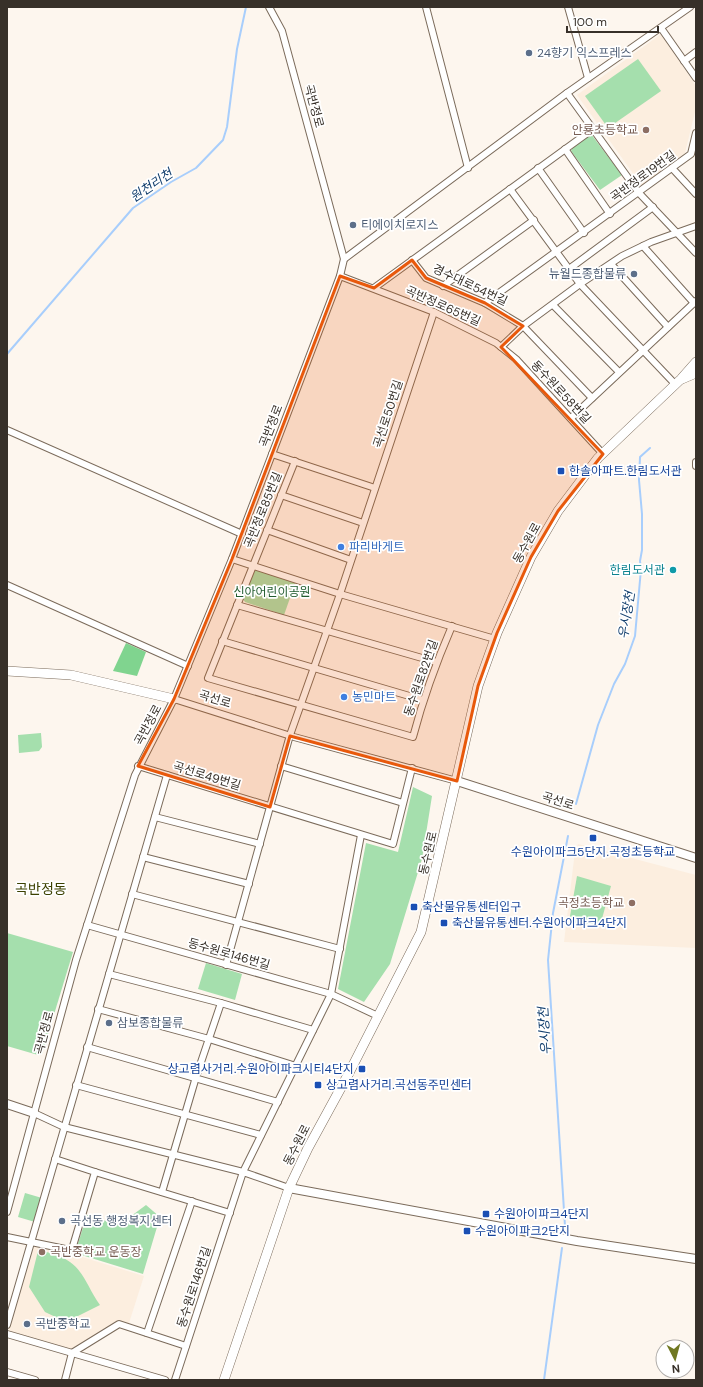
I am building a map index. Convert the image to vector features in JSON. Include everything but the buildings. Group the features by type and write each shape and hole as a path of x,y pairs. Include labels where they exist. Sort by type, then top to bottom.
{"main road":[{"name":"동수원로","path":"224,1380 289,1188 308,1148 421,932 478,686 495,639 531,556 558,511 603,454 696,363"},
{"path":"678,382 696,373"},
{"name":"곡선로","path":"7,671 71,675 174,699"}],"street":[{"name":"곡반정로","path":"7,1212 87,925 138,766 174,699 232,559 340,276 344,259 282,31 269,7"},
{"path":"426,7 468,168"},
{"path":"568,7 588,78"},
{"path":"344,259 567,93 690,7"},
{"path":"661,28 696,78"},
{"path":"684,61 696,52"},
{"path":"567,93 639,193 696,253"},
{"name":"곡반정로65번길","path":"374,288 538,168 594,130"},
{"name":"곡반정로19번길","path":"485,303 557,253 672,168 693,156 696,133"},
{"name":"곡반정로19번길","path":"565,149 610,214"},
{"path":"538,168 584,233"},
{"path":"672,168 696,194"},
{"path":"510,189 580,284 643,351 678,382"},
{"path":"569,269 653,207"},
{"path":"443,286 534,220"},
{"path":"501,347 523,326 580,284 611,264 643,246 696,226"},
{"path":"571,418 695,302 643,246"},
{"name":"경수대로54번길","path":"412,260 426,278 485,303 523,326 592,398"},
{"path":"611,264 668,327"},
{"name":"곡반정로65번길","path":"340,276 434,312 479,333 501,347"},
{"path":"552,305 619,372"},
{"name":"곡선로50번길","path":"290,735 340,594 434,312"},
{"name":"동수원로58번길","path":"501,347 516,359 603,454"},
{"path":"7,430 242,534"},
{"name":"곡반정로85번길","path":"272,454 375,488"},
{"name":"곡반정로85번길","path":"295,461 208,678 301,705"},
{"path":"281,495 363,523"},
{"path":"267,530 351,560"},
{"name":"동수원로82번길","path":"232,559 340,594 495,639"},
{"path":"7,584 188,666"},
{"path":"237,605 436,662"},
{"name":"동수원로82번길","path":"301,705 413,737 423,700 436,662 452,626"},
{"path":"222,641 423,700"},
{"name":"곡선로","path":"174,699 290,735 457,781 696,858"},
{"path":"226,964 290,735"},
{"name":"곡선로49번길","path":"138,766 393,844 403,803"},
{"path":"281,766 403,803 412,768"},
{"path":"7,1325 98,1009 168,775"},
{"path":"155,816 260,844"},
{"name":"동수원로146번길","path":"175,1380 243,1172 331,994 361,835"},
{"path":"143,857 249,884"},
{"path":"132,894 340,949"},
{"name":"동수원로146번길","path":"87,925 331,994 378,1016"},
{"path":"109,974 221,1003 313,1030"},
{"path":"162,1192 196,1077 221,1003"},
{"path":"98,1009 209,1039 296,1066"},
{"path":"87,1047 196,1077 278,1102"},
{"path":"76,1085 261,1135"},
{"path":"7,1104 34,1113 64,1127 243,1172 289,1188 577,1241 696,1259"},
{"path":"55,1159 230,1213"},
{"path":"7,1237 70,1250 73,1246 95,1172"},
{"path":"147,1333 192,1201"},
{"name":"동수원로146번길","path":"72,1353 119,1324 186,1346"},
{"path":"7,1334 165,1380"},
{"path":"65,1380 72,1353"},
{"path":"7,1372 32,1380"}],"highlighted area":[{"path":"412,260 426,278 485,303 523,326 501,347 603,454 558,511 531,557 497,633 478,686 457,781 290,736 270,807 138,766 174,699 232,559 340,276 374,288"}],"shaded area":[{"name":"안룡초등학교","path":"661,34 696,86 696,108 685,153 642,186 577,95"},
{"name":"곡정초등학교","path":"578,844 696,875 696,948 564,942 575,851"},
{"path":"40,1244 144,1276 129,1323 119,1322 70,1350 8,1333 34,1246"}],"green space":[{"path":"638,59 661,91 608,128 585,96"},
{"path":"591,134 622,175 600,190 571,151 573,147"},
{"name":"신아어린이공원","path":"257,568 296,581 284,615 245,602 243,599 253,570"},
{"path":"126,643 146,652 137,676 113,671"},
{"path":"41,733 42,747 39,751 19,753 18,735"},
{"path":"413,787 432,796 422,859 390,964 364,1002 338,989 366,843 398,852"},
{"path":"577,876 611,886 600,926 569,922"},
{"path":"7,933 73,952 42,1054 38,1055 7,1046"},
{"path":"206,963 242,974 235,1000 198,989"},
{"path":"25,1193 42,1198 35,1222 18,1217"},
{"path":"146,1205 160,1217 143,1274 75,1253 87,1215 119,1225"},
{"path":"38,1251 56,1255 65,1259 78,1269 100,1305 66,1322 45,1312 29,1287"}],"waterway":[{"name":"원천리천","path":"7,354 133,208 171,182 196,168 223,140 227,127 237,49 246,7"},
{"name":"우시장천","path":"576,804 598,725 614,684 625,664 635,636 642,550 642,514 639,480 640,457 650,448"},
{"name":"우시장천","path":"565,1226 548,960 553,913 568,836"},
{"name":"우시장천","path":"544,1380 562,1248"}],"place":[{"name":"24향기 익스프레스","path":"529,53"},
{"name":"안룡초등학교","path":"646,130"},
{"name":"티에이치로지스","path":"353,225"},
{"name":"뉴월드종합물류","path":"634,274"},
{"name":"한솔아파트.한림도서관","path":"561,471"},
{"name":"파리바게트","path":"341,547"},
{"name":"한림도서관","path":"673,570"},
{"name":"농민마트","path":"344,697"},
{"name":"수원아이파크5단지.곡정초등학교","path":"593,838"},
{"name":"곡정초등학교","path":"632,903"},
{"name":"축산물유통센터입구","path":"414,907"},
{"name":"축산물유통센터.수원아이파크4단지","path":"444,923"},
{"name":"삼보종합물류","path":"109,1023"},
{"name":"상고렴사거리.수원아이파크시티4단지","path":"362,1069"},
{"name":"상고렴사거리.곡선동주민센터","path":"318,1085"},
{"name":"수원아이파크4단지","path":"486,1214"},
{"name":"곡선동 행정복지센터","path":"62,1221"},
{"name":"수원아이파크2단지","path":"467,1231"},
{"name":"곡반중학교 운동장","path":"42,1252"},
{"name":"곡반중학교","path":"27,1324"}],"district":[{"name":"곡반정동","path":"41,889"}]}
